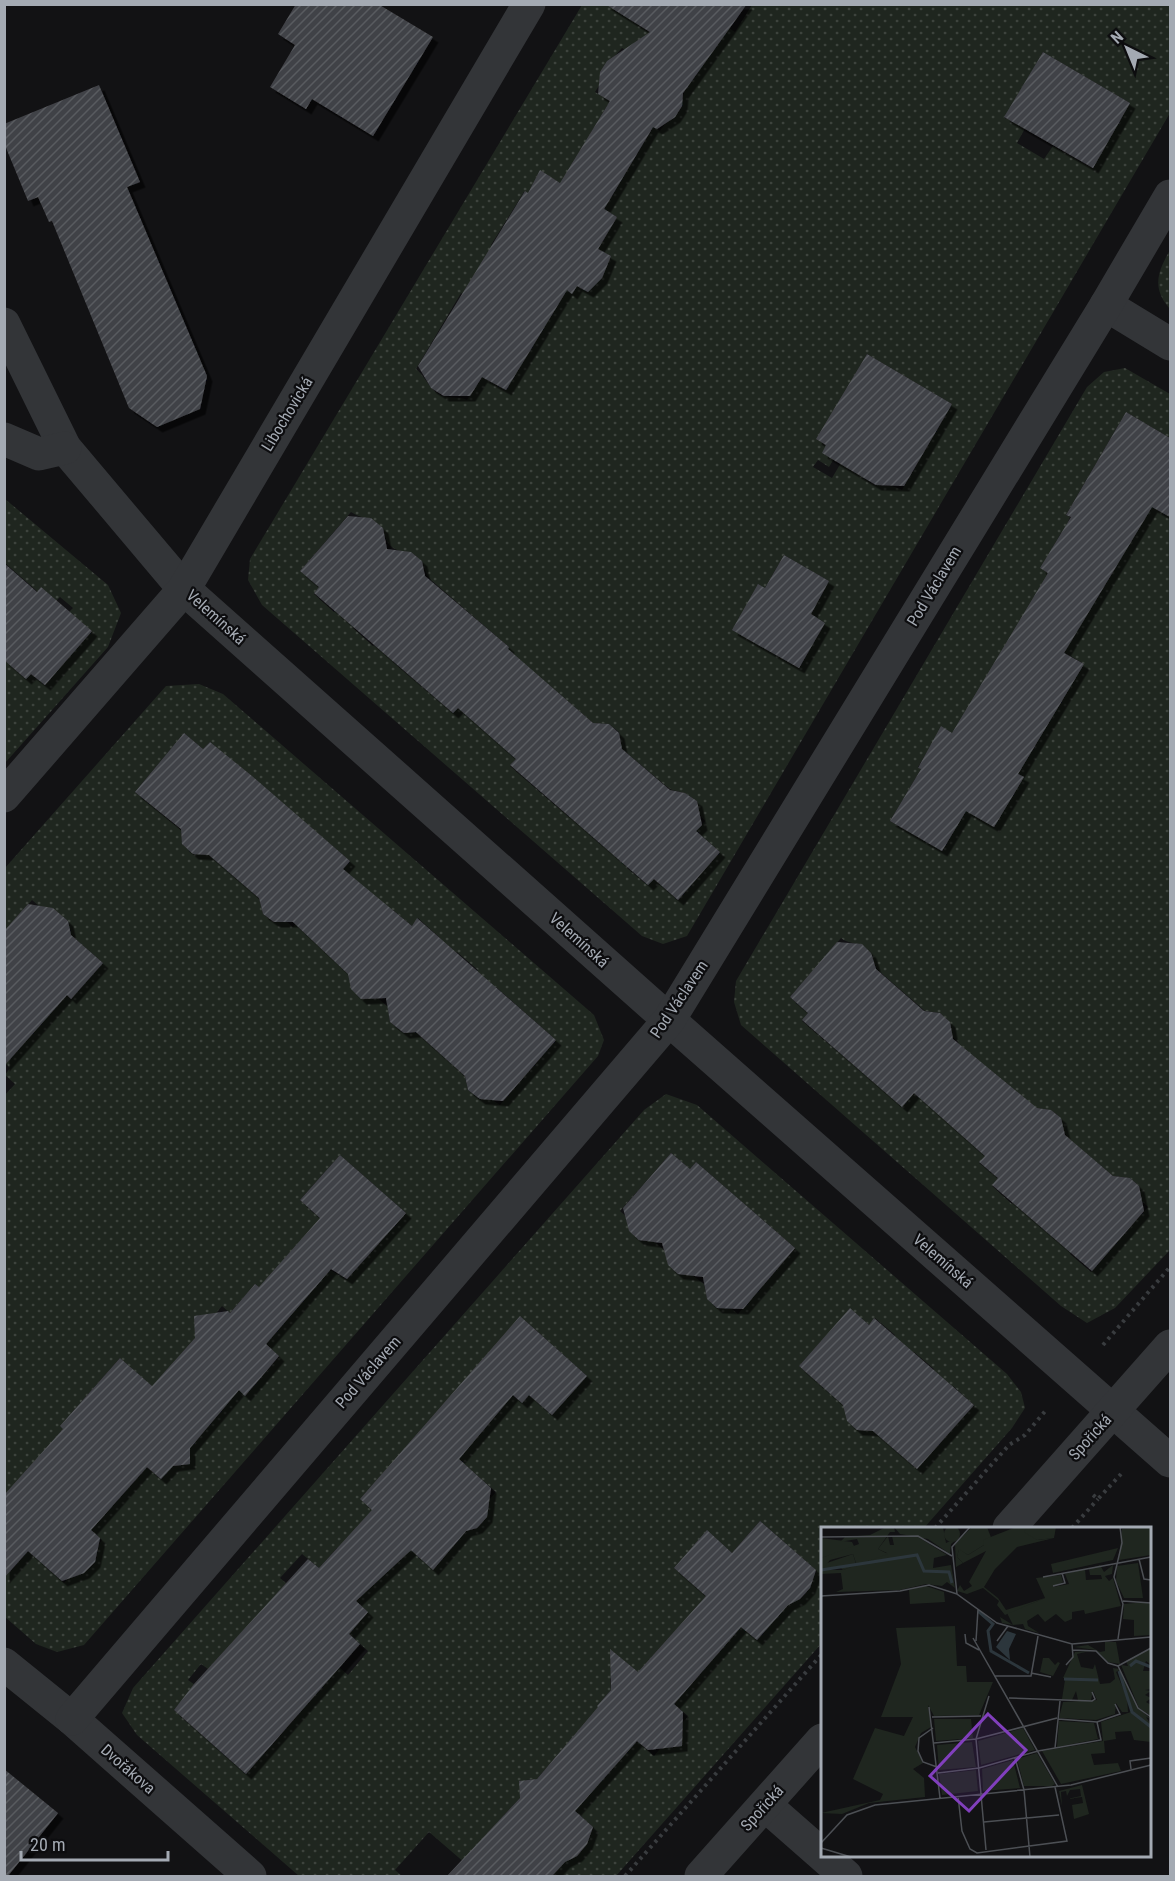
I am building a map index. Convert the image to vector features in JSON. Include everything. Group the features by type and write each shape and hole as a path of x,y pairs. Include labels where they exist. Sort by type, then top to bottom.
{"street":[{"name":"Libochovická","path":"4,796 184,589 530,4"},
{"name":"Pod Václavem","path":"72,1719 669,1020 1106,305 1170,196"},
{"path":"1106,305 1170,344"},
{"name":"Velemínská","path":"4,324 65,448 184,589 1170,1461"},
{"path":"4,439 39,454 65,448"},
{"name":"Spořická","path":"1010,1527 1170,1346"},
{"name":"Dvořákova","path":"4,1664 72,1719 250,1876"},
{"name":"Spořická","path":"701,1876 821,1741"},
{"path":"765,1805 821,1854"},
{"path":"824,1857 846,1876"}],"path":[{"path":"1073,1527 1098,1499"},
{"path":"625,1876 821,1655"}],"shaded area":[{"path":"582,5 639,5 630,20 684,53 708,15 735,32 752,5 1170,5 1170,113 687,936 663,944 642,936 262,605 248,580 250,559","holes":["622,48 687,87 680,110 660,131 653,127 634,160 590,134 610,101 595,92 600,84 600,72","1043,52 1130,103 1092,168 1053,146 1044,159 1017,143 1028,123 1010,113 1007,119 1004,118","540,171 617,217 596,248 610,256 602,278 588,292 577,286 572,293 491,245 524,192 528,193","461,293 537,338 506,390 482,377 467,400 447,397 435,391 416,369","867,354 952,404 902,490 873,484 845,456 832,478 813,467 818,460 829,467 838,452 817,439","351,512 377,523 395,549 417,557 431,580 509,647 453,713 392,661 398,655 380,639 373,646 353,628 359,621 340,605 334,612 314,594 319,587 301,570","784,555 829,581 811,614 825,623 799,668 765,588","548,684 593,723 609,724 619,732 622,749 666,786 685,793 697,801 700,815 705,821 696,831 720,852 678,900 654,879 648,885 627,868 633,861 615,845 609,851 589,834 594,826 576,810 569,817 510,766 516,759"]},
{"path":"1170,250 1170,309 1160,294 1158,280 1162,265"},
{"path":"1125,368 1170,394 1170,438 1126,412 1066,515 1070,517 1067,524 1084,534 1151,506 1170,517 1170,1250 1115,1308 1087,1323 1061,1306 741,1025 734,1002 736,981 1087,387 1104,372","holes":["1061,533 1117,565 1096,600 1041,568","1062,651 1084,664 980,687","942,727 1023,777 947,821 956,827 942,851 890,821 921,769 918,767","841,938 861,945 867,950 880,972 925,1011 940,1013 949,1022 953,1037 958,1042 902,1106 802,1021 808,1013 790,997","1037,1108 1047,1109 1057,1114 1069,1139 1113,1176 1130,1178 1139,1186 1142,1201 1148,1207 1091,1272 1070,1254 1076,1246 1042,1228 1019,1196 1012,1204 992,1186 998,1178 979,1163"]},
{"path":"5,499 108,585 121,613 108,647 5,763 5,660 31,674 45,685 91,631 69,612 73,608 60,597 56,601 38,592 5,563"},
{"path":"199,684 223,694 594,1015 604,1040 598,1056 84,1645 57,1652 36,1644 5,1617 5,1563 12,1569 28,1551 64,1583 92,1566 102,1540 26,1472 5,1495 4,1096 15,1084 5,1075 10,1068 5,1063 67,995 71,999 103,963 71,935 68,921 32,900 5,931 5,868 166,686","holes":["184,733 203,749 210,742 350,861 293,927 287,922 273,922 263,914 259,898 209,855 183,845 181,830 135,792","393,910 412,926 418,918 439,937 451,959 457,952 478,970 472,978 489,993 496,987 556,1040 500,1105 492,1100 480,1099 468,1090 465,1076 416,1032 404,1033 390,1022 388,1007 343,968","340,1155 406,1213 347,1279 326,1268 320,1218 300,1200","255,1284 291,1315 266,1344 279,1357 246,1395 189,1346 222,1306 230,1313","120,1358 203,1432 190,1448 190,1458 183,1465 173,1465 161,1479 147,1467 129,1487 60,1426"]},
{"path":"666,1094 697,1105 1007,1374 1021,1392 1025,1408 1012,1428 925,1527 821,1527 821,1644 616,1876 480,1876 429,1832 395,1870 402,1876 299,1876 137,1735 122,1713 133,1688 644,1110","holes":["671,1153 690,1169 696,1162 795,1248 738,1314 732,1309 717,1308 707,1298 704,1284 620,1211","850,1309 869,1325 875,1318 895,1335 889,1343 907,1358 914,1352 934,1369 928,1377 947,1392 953,1386 974,1405 917,1469 799,1366","521,1317 587,1376 552,1414 529,1395 522,1403 512,1395","423,1428 496,1492 489,1500 477,1528 461,1533 458,1540 433,1569 411,1550 390,1526","760,1521 817,1571 811,1578 810,1588 801,1599 790,1602 757,1640 674,1568 707,1531 732,1553","337,1548 374,1581 356,1601 349,1634 368,1651 348,1675 307,1640 286,1583 280,1578 302,1554 319,1568","668,1639 704,1670 674,1704 688,1716 683,1722 682,1736 660,1749 654,1756 598,1705 611,1690 610,1679 616,1672 638,1673","227,1649 300,1713 246,1774 174,1710 195,1685 188,1680 201,1664 208,1669","565,1746 575,1811 594,1828 579,1853 568,1859 504,1815 520,1798 520,1787 526,1780 537,1779"]}],"building":[{"path":"296,4 378,4 433,37 373,136 312,99 306,109 270,87 295,45 278,34"},
{"path":"605,4 747,4 683,93 682,106 675,117 657,129 653,127 604,209 617,217 598,249 611,256 602,278 588,292 577,286 572,294 567,290 506,390 482,377 470,396 444,396 431,388 418,366 525,191 528,193 540,170 560,183 610,101 598,94 600,72 607,61 650,32"},
{"path":"1043,52 1130,103 1093,168 1004,117"},
{"path":"99,85 140,182 127,187 207,376 200,409 157,427 129,408 52,221 49,222 38,197 28,201 4,143 4,124"},
{"path":"867,354 952,404 904,486 876,485 822,453 826,445 816,439"},
{"path":"1126,412 1170,438 1170,517 1152,507 1064,653 1084,664 1018,774 1024,777 994,827 966,811 942,851 890,821 921,769 918,768 941,726 952,733 1048,573 1040,568 1071,517 1066,515"},
{"path":"348,516 371,518 383,528 387,549 411,552 422,561 425,576 509,647 508,649 593,723 609,724 619,733 622,749 670,790 685,793 697,801 702,825 696,831 720,852 678,900 654,879 648,885 510,765 516,759 458,708 453,713 314,593 319,587 300,571"},
{"path":"784,555 829,581 811,614 825,623 799,668 732,630 758,584 765,588"},
{"path":"4,563 37,592 41,587 92,631 45,685 31,674 26,679 4,660"},
{"path":"184,733 203,749 210,742 252,776 350,861 343,869 412,926 417,918 556,1040 503,1101 480,1099 468,1090 465,1076 416,1032 404,1033 390,1022 386,998 361,999 351,989 348,974 293,922 274,922 263,914 259,898 209,855 193,854 182,844 181,829 135,792"},
{"path":"28,904 53,908 68,921 71,935 103,963 71,999 67,995 4,1066 4,931"},
{"path":"837,942 862,944 871,953 876,969 924,1011 940,1013 950,1022 953,1039 1037,1108 1051,1110 1061,1118 1065,1135 1113,1176 1130,1178 1139,1186 1144,1211 1092,1271 992,1185 998,1178 979,1162 985,1156 914,1093 902,1107 802,1020 808,1013 790,997"},
{"path":"671,1153 690,1169 696,1162 795,1248 743,1309 717,1308 707,1299 703,1277 678,1274 668,1265 662,1243 639,1240 629,1231 623,1208"},
{"path":"340,1155 406,1213 347,1279 331,1269 266,1344 279,1356 245,1396 239,1390 190,1448 190,1464 173,1466 161,1479 147,1467 91,1530 100,1538 95,1562 84,1573 62,1581 28,1551 4,1578 4,1495 63,1429 60,1426 120,1358 152,1386 195,1338 194,1316 228,1311 230,1313 255,1284 259,1287 320,1218 300,1200"},
{"path":"850,1308 869,1325 874,1318 974,1405 917,1469 873,1431 857,1430 847,1421 843,1405 799,1366"},
{"path":"520,1316 587,1376 552,1415 529,1395 522,1403 513,1395 459,1459 491,1488 487,1517 477,1528 466,1531 433,1570 411,1550 356,1601 368,1612 349,1634 360,1644 246,1774 174,1710 194,1684 308,1559 319,1568 372,1510 360,1499"},
{"path":"760,1521 816,1570 810,1588 800,1599 788,1605 757,1640 741,1627 674,1704 683,1712 682,1746 648,1750 637,1741 575,1811 593,1827 587,1844 577,1856 565,1862 552,1876 447,1876 520,1798 519,1781 537,1779 611,1690 610,1649 638,1672 706,1596 674,1568 707,1530 732,1553"},
{"path":"4,1769 58,1813 8,1876 4,1876"}]}
